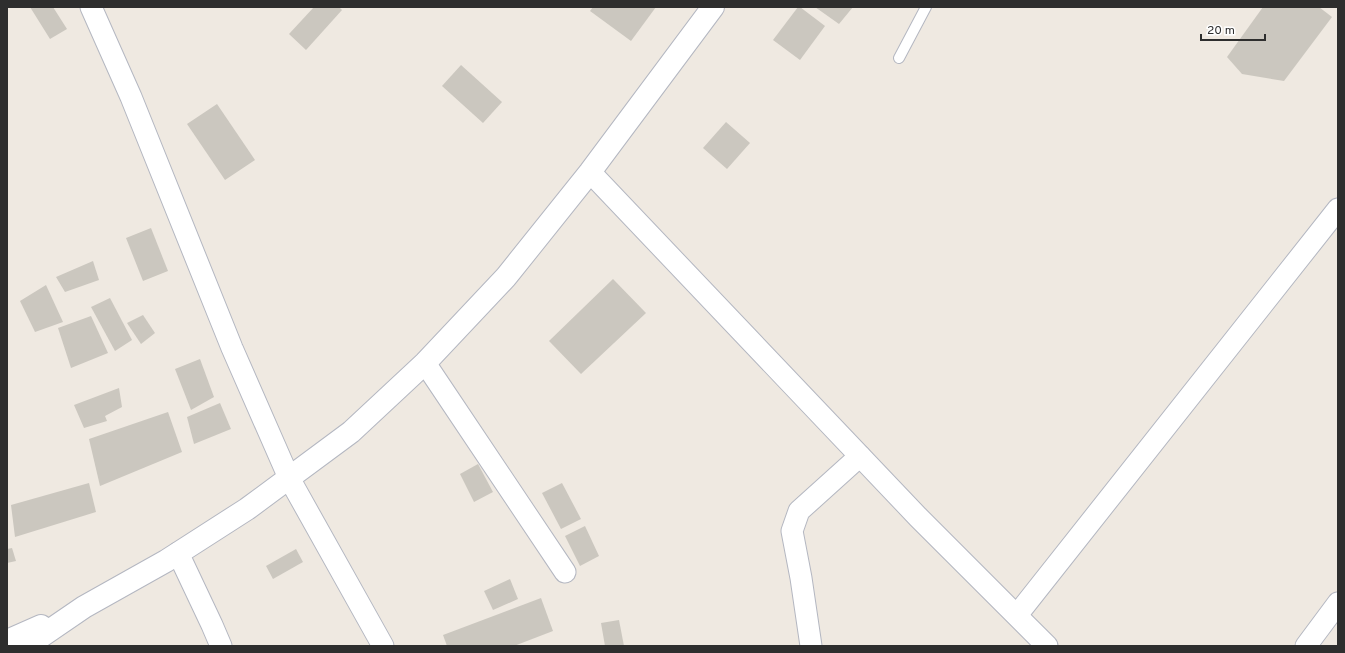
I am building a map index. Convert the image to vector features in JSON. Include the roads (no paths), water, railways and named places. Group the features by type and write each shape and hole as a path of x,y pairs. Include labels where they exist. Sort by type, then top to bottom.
{"main road":[{"path":"27,646 84,607 178,553 247,509 351,432 425,363 506,277 590,172 713,7"},
{"path":"7,640 84,607"}],"street":[{"path":"90,7 131,97 232,348 289,478 383,646"},
{"path":"590,172 918,517 1047,646"},
{"path":"1016,615 1331,231 1338,209"},
{"path":"425,363 565,572"},
{"path":"811,646 801,578 792,531 799,511 860,456"},
{"path":"178,553 221,646"},
{"path":"1306,646 1338,603"}],"lane":[{"path":"899,58 926,7"}]}
